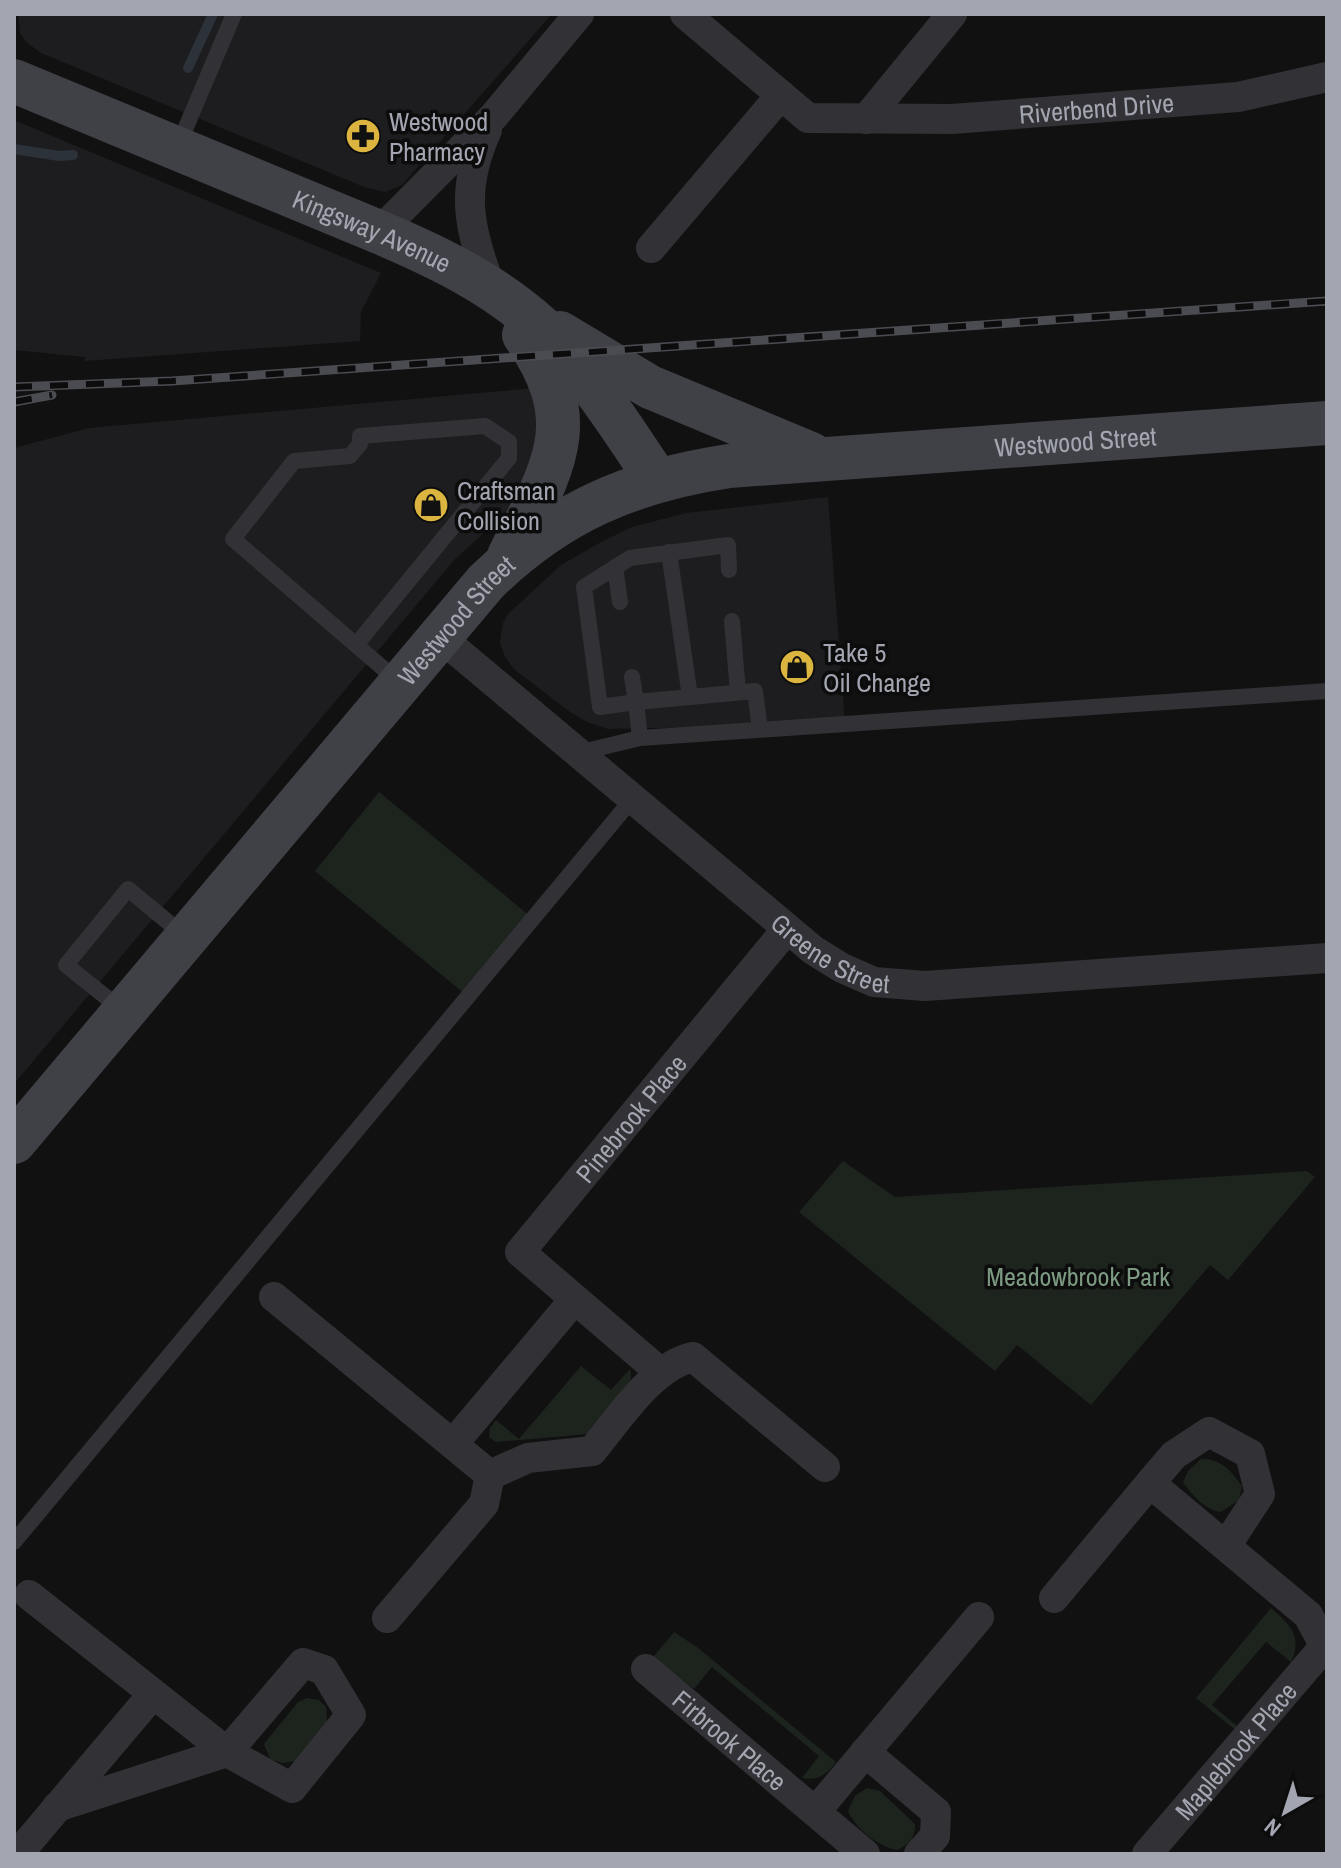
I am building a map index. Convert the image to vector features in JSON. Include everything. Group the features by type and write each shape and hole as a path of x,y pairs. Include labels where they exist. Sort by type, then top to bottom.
{"main road":[{"name":"Kingsway Avenue","path":"14,81 438,257 492,289 560,346 657,480"},
{"path":"492,289 650,387 821,458"},
{"path":"492,289 535,350 551,384 558,423 554,463 506,563"},
{"name":"Westwood Street","path":"19,1125 123,1012 439,636 524,546 573,515 657,480 729,466 1327,423"}],"street":[{"path":"379,232 493,117 579,14"},
{"name":"Riverbend Drive","path":"685,14 808,118 952,119 1238,97 1327,77"},
{"path":"866,119 952,14"},
{"path":"651,248 781,95"},
{"path":"492,289 472,226 469,195 473,168 493,117"},
{"name":"Greene Street","path":"439,636 634,797 787,929 842,968 874,982 925,986 1327,958"},
{"name":"Pinebrook Place","path":"660,1372 520,1252 787,929"},
{"path":"274,1297 490,1475"},
{"path":"453,1444 574,1300"},
{"path":"490,1475 528,1458 592,1451 660,1372 682,1359 693,1357 825,1467"},
{"path":"1054,1598 1174,1455 1209,1432 1250,1454 1260,1494 1226,1546"},
{"path":"387,1618 484,1504 490,1475"},
{"name":"Maplebrook Place","path":"1147,1854 1325,1649 1308,1615 1150,1483"},
{"path":"29,1595 227,1752 57,1807"},
{"path":"816,1811 979,1617"},
{"name":"Firbrook Place","path":"646,1669 865,1854"},
{"path":"18,1854 153,1694"},
{"path":"865,1752 936,1812 935,1836 919,1854"}],"lane":[{"path":"177,148 234,14"},
{"path":"356,645 509,458 509,442 485,426 360,436 360,444 350,456 294,461 233,539 400,683"},
{"path":"729,570 728,545 630,558 584,587 600,707 755,691 760,729"},
{"path":"669,552 690,697"},
{"path":"615,567 620,602"},
{"path":"732,621 738,692"},
{"path":"632,677 640,738"},
{"path":"578,753 640,738 1327,691"},
{"path":"14,1542 634,797"},
{"path":"123,1012 66,965 128,889 187,937"}],"shaded area":[{"path":"18,14 552,14 402,185 385,192 364,187 41,53 20,33"},
{"path":"14,120 381,273 361,312 360,341 84,361 85,357 14,350"},
{"path":"534,388 543,423 515,505 455,559 14,1084 14,448 89,428"},
{"path":"828,497 845,724 608,729 570,712 515,670 505,657 500,643 503,623 508,614 561,565 603,541 632,527 686,513"}],"green space":[{"path":"379,792 530,916 465,994 315,871"},
{"name":"Meadowbrook Park","path":"843,1161 895,1197 1307,1171 1315,1177 1228,1280 1210,1265 1091,1405 1017,1345 995,1371 799,1212"},
{"path":"581,1366 611,1390 630,1369 631,1377 628,1386 588,1434 496,1442 489,1437 490,1428 496,1420 519,1439"},
{"path":"1201,1459 1225,1466 1242,1486 1239,1500 1221,1512 1204,1505 1183,1482 1188,1471"},
{"path":"1271,1608 1293,1632 1294,1653 1291,1662 1266,1642 1212,1705 1237,1726 1234,1729 1196,1698"},
{"path":"674,1632 697,1647 836,1762 832,1767 817,1778 802,1778 819,1756 712,1667 694,1689 667,1668 649,1662"},
{"path":"307,1698 319,1700 326,1707 327,1722 296,1761 282,1763 270,1759 264,1744 298,1702"},
{"path":"867,1788 880,1791 915,1824 913,1837 902,1848 889,1848 875,1841 852,1818 848,1811 855,1796"}],"waterway":[{"path":"188,68 213,14"},
{"path":"14,149 59,156 73,155"}],"railway":[{"path":"14,387 172,381 1327,301"},
{"path":"14,402 52,395"}],"place":[{"name":"Westwood Pharmacy","path":"363,136"},
{"name":"Craftsman Collision","path":"431,505"},
{"name":"Take 5 Oil Change","path":"797,667"}]}
